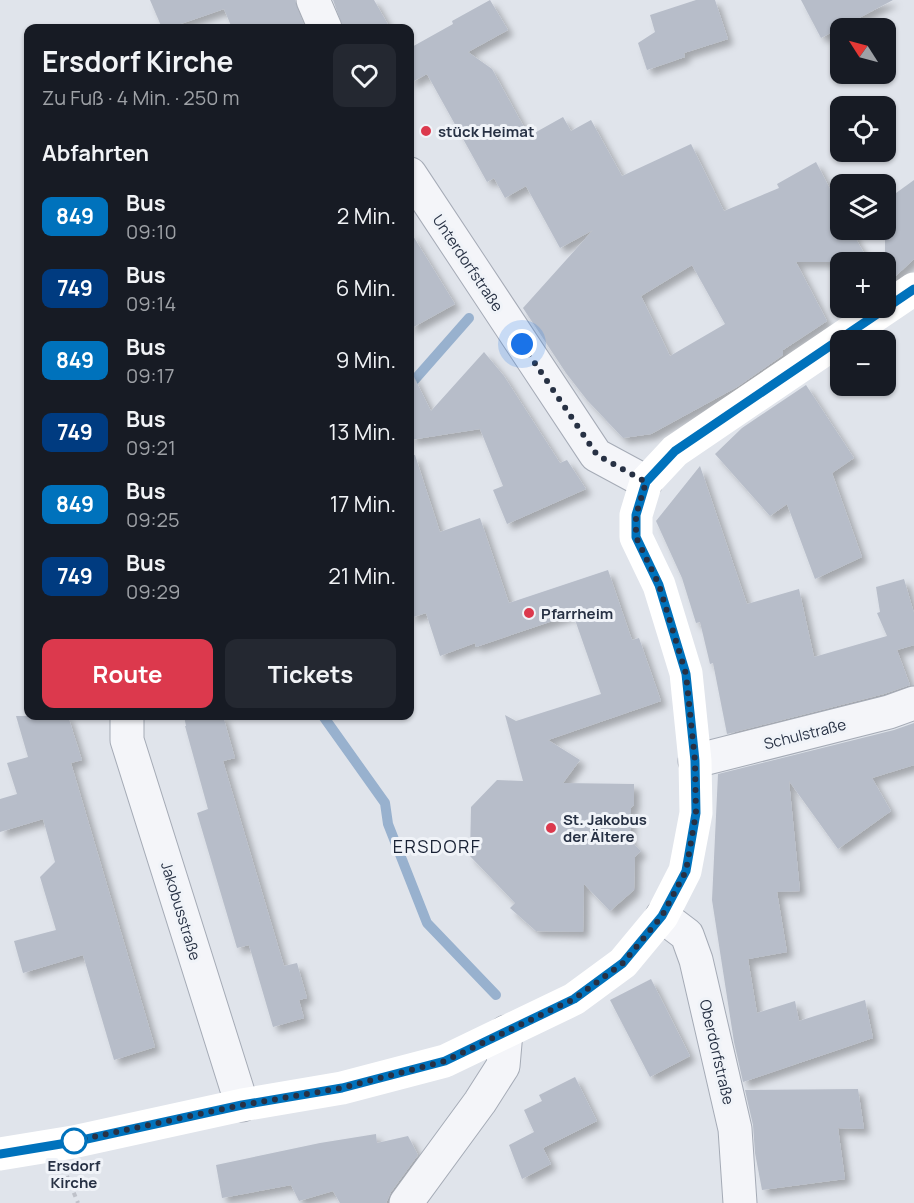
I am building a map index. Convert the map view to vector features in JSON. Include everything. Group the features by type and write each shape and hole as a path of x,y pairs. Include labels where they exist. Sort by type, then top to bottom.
{"main road":[{"path":"0,1154 73,1142 242,1105 342,1088 445,1061 574,999 623,963 662,916 686,871 696,813 695,761 686,674 659,585 636,537 636,515 646,482 675,451 914,289"}],"street":[{"path":"313,0 322,24"},
{"name":"Unterdorfstraße","path":"414,180 597,455 646,482"},
{"name":"Schulstraße","path":"695,761 889,712 914,703"},
{"name":"Jakobusstraße","path":"127,720 127,740 242,1105"},
{"name":"Oberdorfstraße","path":"662,916 687,935 696,960 735,1129 740,1203"},
{"path":"406,1203 480,1102 503,1066 506,1032"}],"building":[{"path":"150,0 295,0 304,24 230,24 224,9 181,24 160,24"},
{"path":"333,0 374,0 388,24 342,24"},
{"path":"490,0 508,30 468,52 492,69 529,136 563,117 571,131 591,120 622,176 691,144 724,211 779,188 777,184 816,162 830,189 830,240 857,240 863,252 830,252 830,262 796,262 827,321 783,350 783,355 737,387 651,434 623,438 587,400 566,373 523,308 593,230 560,248 526,186 505,198 494,178 487,182 427,74 414,81 414,46","holes":["692,265 725,324 670,356 641,296"]},
{"path":"696,0 715,0 728,39 684,53 685,57 647,70 638,43 655,32 650,15"},
{"path":"801,0 893,0 859,18 830,18 830,33 821,38"},
{"path":"914,180 914,259 896,276 896,252 885,252 885,240 896,240 896,193"},
{"path":"414,237 455,304 414,327"},
{"path":"484,352 504,376 560,463 567,460 586,489 507,524 493,490 503,486 480,429 414,439 414,377 431,411"},
{"path":"806,385 854,458 832,473 862,557 815,579 787,504 770,516 715,454 742,428"},
{"path":"414,455 440,532 480,518 509,603 608,570 632,640 639,638 661,701 548,740 580,760 563,783 634,784 630,840 641,851 635,857 634,890 610,911 584,884 583,932 536,931 510,908 515,903 470,856 471,807 497,780 523,781 505,715 516,721 601,694 573,614 476,647 475,643 440,656 426,613 414,617"},
{"path":"700,466 747,604 799,589 814,657 887,636 877,613 880,612 876,587 904,579 914,613 914,645 897,650 910,685 884,694 727,734 713,663 710,664 700,622 696,623 682,578 656,521"},
{"path":"16,716 24,716 24,720 69,720 82,760 71,763 155,1047 114,1060 83,955 23,973 14,941 56,930 40,877 55,862 43,819 0,832 0,799 17,794 7,763 28,757"},
{"path":"185,720 224,720 235,758 223,761 284,966 297,963 307,998 299,1000 304,1018 273,1027 249,945 237,948 197,813 208,809"},
{"path":"914,723 914,765 872,778 891,811 838,849 789,781 800,891 777,892 787,952 748,959 757,1013 795,1001 799,1021 865,1000 873,1038 743,1082 734,1042 712,900 718,774"},
{"path":"651,979 690,1056 650,1077 610,1000"},
{"path":"575,1077 597,1121 543,1148 551,1164 522,1179 509,1145 534,1132 524,1110 542,1101 539,1095"},
{"path":"858,1089 864,1129 838,1128 845,1179 762,1190 755,1153 753,1125 745,1090"},
{"path":"376,1134 377,1143 408,1136 418,1155 391,1192 386,1203 340,1203 333,1191 299,1201 291,1185 222,1198 216,1165 320,1143"}],"waterway":[{"path":"414,380 469,318"},
{"path":"326,720 385,803 388,824 427,923 496,995"}],"bus line":[{"name":"849","path":"0,1154 73,1142 242,1105 342,1088 445,1061 574,999 623,963 662,916 686,871 696,813 695,761 686,674 659,585 636,537 636,515 646,482 675,451 914,289"}],"place":[{"name":"stück Heimat","path":"426,131"},
{"name":"Pfarrheim","path":"529,613"},
{"name":"St. Jakobus der Ältere","path":"551,828"},
{"name":"Ersdorf Kirche","path":"74,1141"}],"district":[{"name":"ERSDORF","path":"437,846"}],"route":[{"path":"74,1141 242,1105 342,1088 445,1061 574,999 623,963 662,916 686,871 696,813 695,761 686,674 659,585 636,537 636,515 646,482 597,455 522,344"}]}
